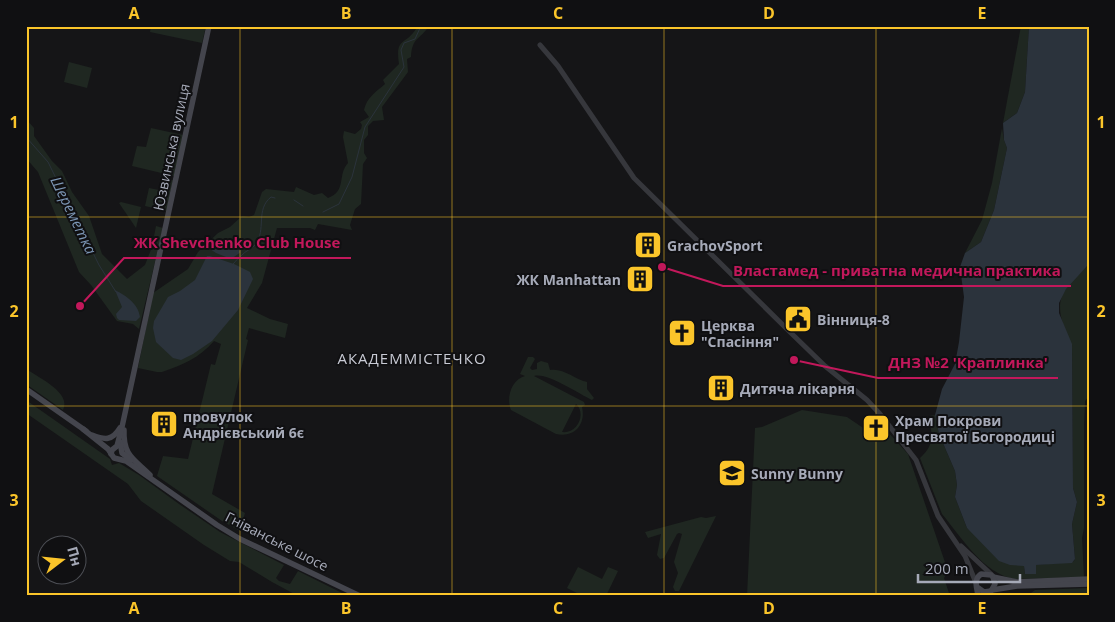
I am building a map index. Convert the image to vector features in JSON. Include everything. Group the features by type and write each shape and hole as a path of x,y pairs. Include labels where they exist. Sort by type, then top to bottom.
{"main road":[{"name":"Юзвинська вулиця","path":"124,419 209,26"},
{"path":"26,389 116,451"},
{"path":"116,451 124,419"},
{"path":"90,434 104,439 110,438 116,434 124,419"},
{"path":"124,419 123,440 125,450 150,475"},
{"path":"83,429 108,449 116,451"},
{"name":"Гніванське шосе","path":"116,451 161,485"},
{"name":"Гніванське шосе","path":"116,451 121,457 118,459 126,461 217,525 360,596"},
{"path":"978,596 976,585 978,576 981,574 1017,582 1089,579"},
{"path":"991,593 995,584 992,576"},
{"path":"976,585 984,592 991,593 1017,586 1089,584"}],"street":[{"path":"540,45 558,66 634,178 787,330 825,366 870,402 908,448 922,474 940,520 965,556 976,585"},
{"path":"958,544 992,576"}],"shaded area":[{"path":"151,26 206,26 202,43 150,32"},
{"path":"415,26 429,26 415,42 411,57 407,59 408,72 382,107 384,120 373,121 368,126 368,135 364,140 364,153 367,158 363,164 361,204 355,209 350,225 352,230 318,224 315,230 310,228 277,228 262,283 247,308 270,319 288,324 285,338 249,328 246,339 248,340 212,494 245,513 240,531 222,521 157,476 163,456 188,459 211,364 215,365 221,344 214,341 190,360 162,372 138,368 153,293 188,269 198,252 218,233 230,227 242,216 249,217 254,215 262,192 266,189 294,192 296,187 314,195 322,193 328,198 338,191 348,163 343,137 344,131 355,134 361,129 362,125 360,122 369,117 364,110 367,102 385,84 383,80 399,64 398,50 402,43 416,29"},
{"path":"1021,26 1029,26 1025,92 1017,113 1003,123"},
{"path":"1029,26 1089,26 1089,264 1066,289 1059,303 1059,313 1072,344 1073,488 1077,502 1072,524 1075,559 1072,563 1036,565 1036,574 1025,574 1024,566 1010,565 999,561 967,528 955,497 957,485 955,471 939,434 935,415 942,389 955,364 959,342 964,297 960,267 965,253 981,242 994,210 1007,148 1004,140 1003,123 1017,113 1025,92"},
{"path":"69,62 92,68 87,88 64,82"},
{"path":"26,119 34,128 34,136 52,161 62,171 72,192 89,216 102,254 127,279 145,265 152,247 156,226 163,228 139,329 133,324 117,321 91,285 79,272 38,172 26,158 26,153 29,155 26,147"},
{"path":"151,128 183,135 174,176 132,166 137,146 146,147"},
{"path":"1002,128 1007,148 994,210 981,242 965,253 982,220 992,183"},
{"path":"167,179 173,180 167,211 145,206 149,188 164,191"},
{"path":"119,203 141,207 136,228"},
{"path":"222,244 235,247 241,252 231,259 210,249"},
{"path":"207,256 234,264 250,272 253,279 238,310 212,341 181,360 173,358 156,342 153,328 154,321 168,297 195,280"},
{"path":"1089,264 1089,396 1085,401 1084,528 1082,538 1084,577 1014,579 992,570 983,562 965,544 942,514 920,458 930,444 929,416 935,415 939,434 955,471 957,485 955,497 967,528 1024,566 1025,574 1035,565 1073,562 1075,559 1072,524 1077,502 1073,488 1072,349 1060,314 1060,305 1065,290"},
{"path":"115,290 127,297 137,308 140,317 136,321 119,320 117,318 116,314 122,307"},
{"path":"528,357 533,357 535,359 530,368 532,370 537,369 537,363 541,361 548,363 550,370 564,372 587,382 587,389 594,398 592,400 555,380 534,376 584,402 581,424 574,432 563,435 556,434 511,410 509,400 513,385 525,376 520,374","holes":["576,404 581,413 576,427 567,432 562,432"]},
{"path":"26,369 58,392 63,398 63,410 26,384"},
{"path":"26,400 110,459 112,465 119,463 220,532 284,565 276,578 279,581 290,584 298,571 348,596 298,596 239,562 230,561 141,501 128,484 26,413"},
{"path":"802,410 847,417 878,438 886,430 908,454 948,571 944,578 949,593 954,593 957,596 747,596 755,428 762,427"},
{"path":"716,516 679,591 675,591 673,587 678,573 674,562 682,534 677,534 664,558 660,559 657,555 661,534 648,538 645,532 701,517"},
{"path":"578,567 602,579 608,567 618,571 606,596 583,596 567,588"},
{"path":"1089,588 1089,596 1018,595 1031,593 1035,590"}],"waterway":[{"name":"Шереметка","path":"323,212 339,204 352,177 365,127 404,67 401,50 404,43 415,39 421,26"},
{"name":"Шереметка","path":"26,137 48,162 99,265 116,292"},
{"name":"Шереметка","path":"233,264 255,245 260,233 263,208 271,197 275,198"},
{"name":"Шереметка","path":"294,200 303,206"},
{"path":"1032,596 1089,594"}],"place":[{"name":"GrachovSport","path":"648,245"},
{"name":"Властамед - приватна медична практика","path":"662,267"},
{"name":"ЖК Manhattan","path":"640,279"},
{"name":"ЖК Shevchenko Club House","path":"80,306"},
{"name":"Вінниця-8","path":"798,319"},
{"name":"Церква \"Спасіння\"","path":"682,333"},
{"name":"ДНЗ №2 'Краплинка'","path":"794,360"},
{"name":"Дитяча лікарня","path":"721,388"},
{"name":"провулок Андрієвський 6є","path":"164,424"},
{"name":"Храм Покрови Пресвятої Богородиці","path":"876,428"},
{"name":"Sunny Bunny","path":"732,473"}],"district":[{"name":"АКАДЕММІСТЕЧКО","path":"412,358"}]}
